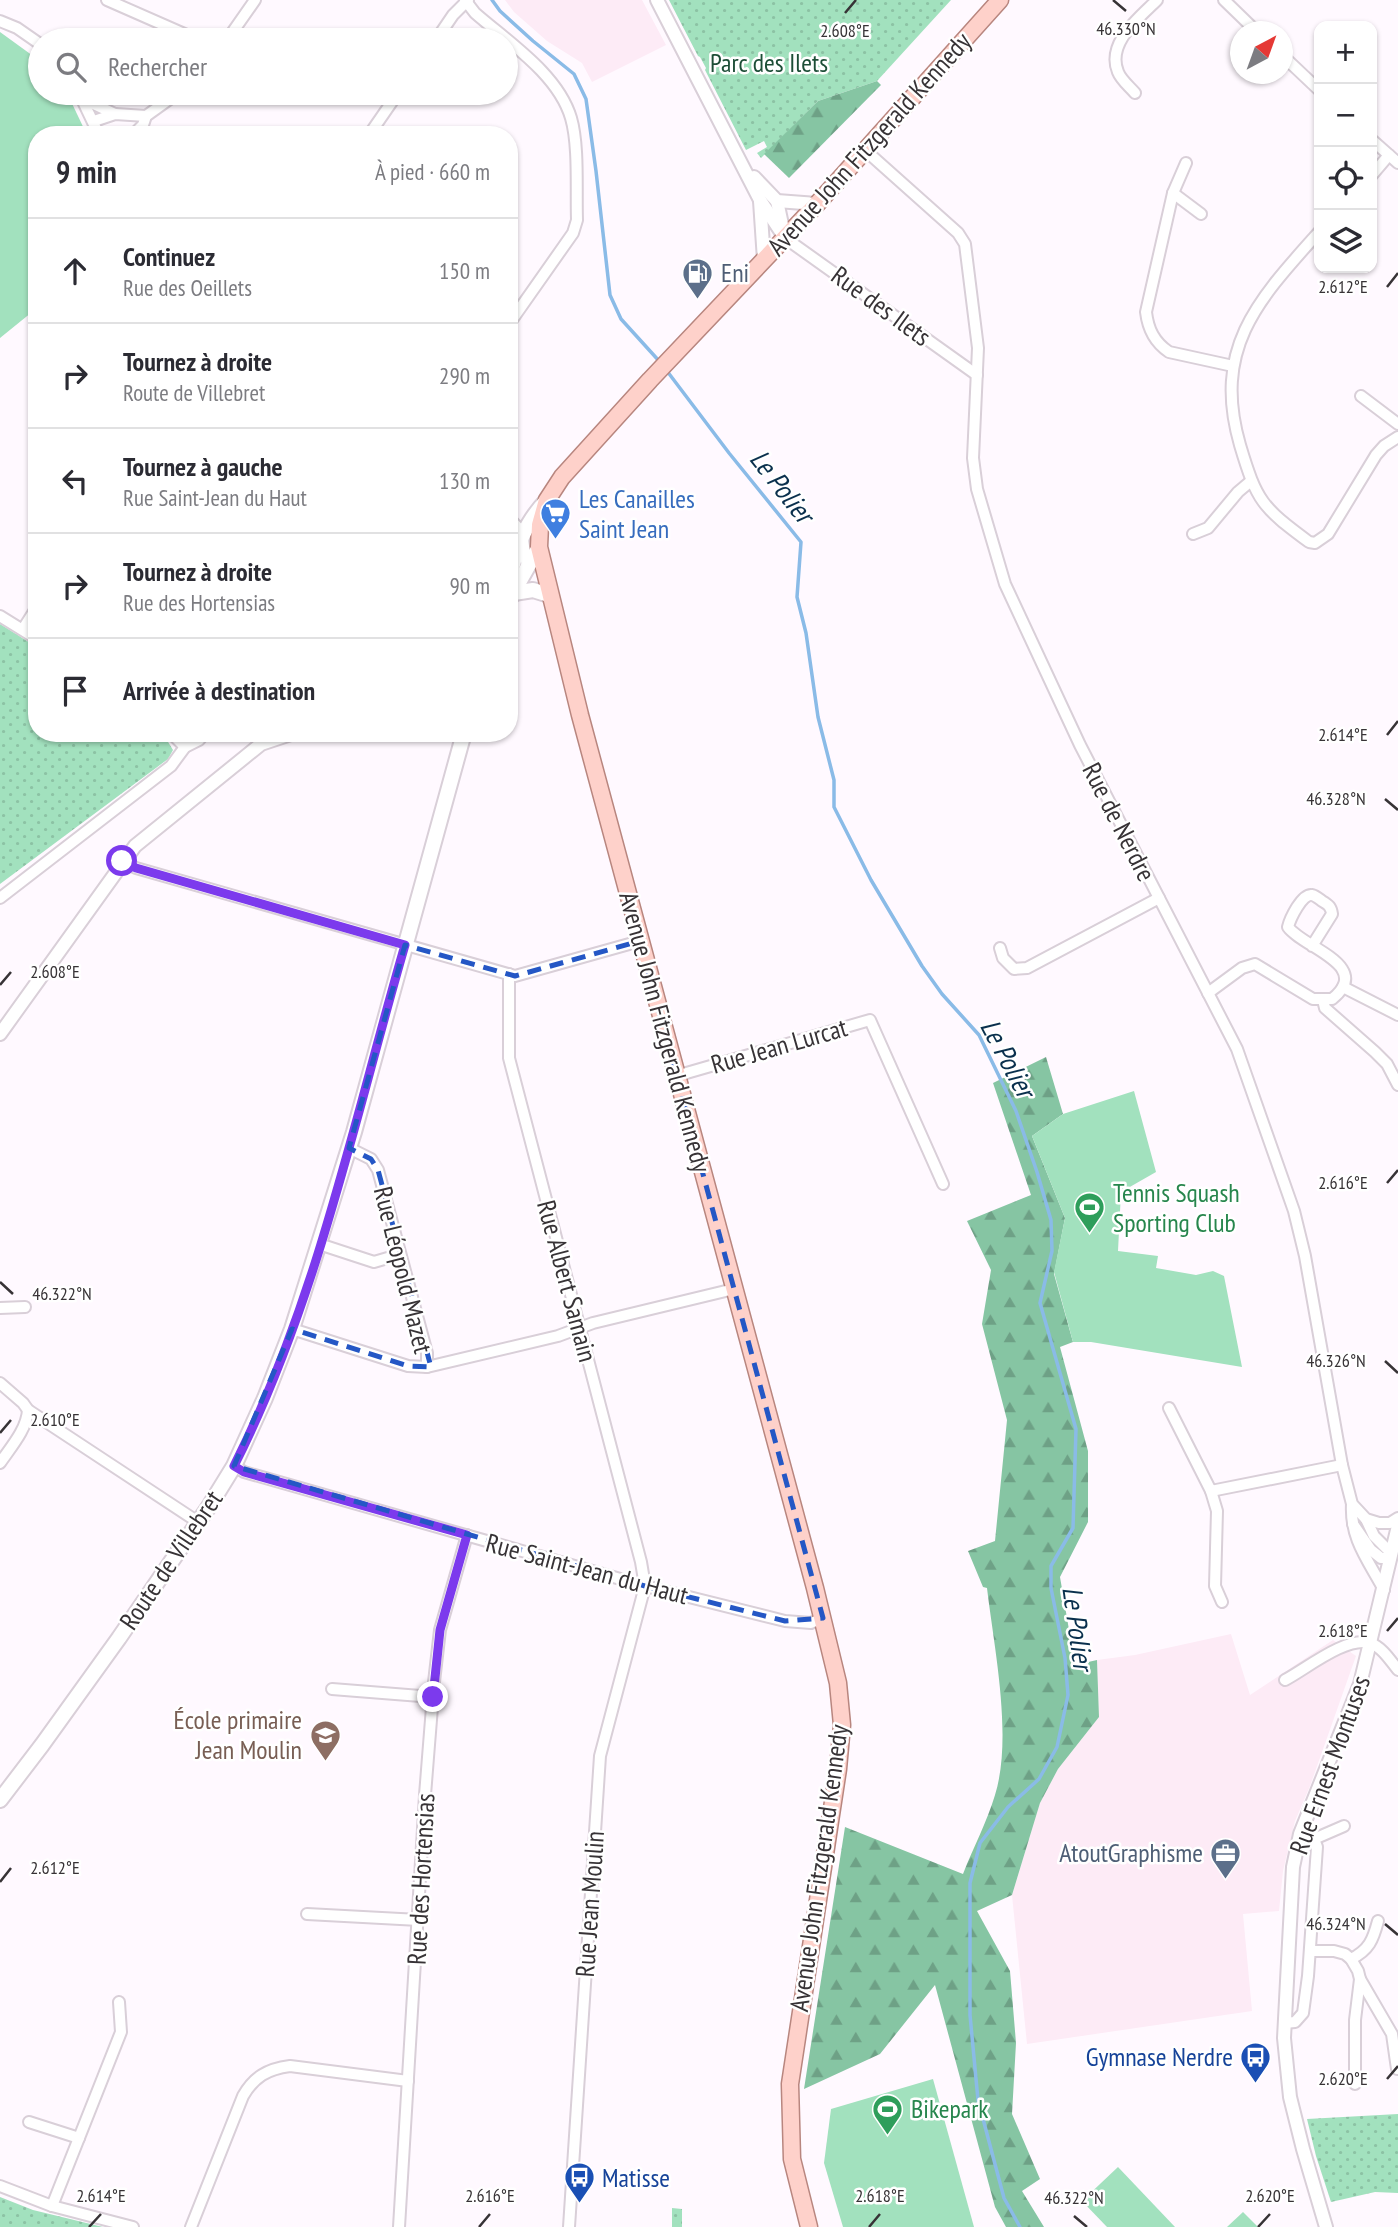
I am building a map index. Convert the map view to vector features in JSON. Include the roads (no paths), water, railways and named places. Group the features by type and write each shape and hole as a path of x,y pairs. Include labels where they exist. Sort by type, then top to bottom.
{"main road":[{"name":"Avenue John Fitzgerald Kennedy","path":"809,2227 792,2159 789,2114 793,2059 838,1769 842,1725 838,1683 823,1618 549,595 539,547 540,525 547,500 562,477 817,204 1000,0"},
{"path":"518,553 522,532 547,500"},
{"path":"518,581 539,547"},
{"path":"518,591 533,590 549,595"},
{"name":"Route de Villebret","path":"0,1800 43,1745 198,1522 234,1466 265,1398 292,1329 349,1149 461,742"}],"street":[{"path":"107,0 171,28"},
{"path":"235,28 255,0"},
{"path":"657,0 760,200 785,238"},
{"path":"1135,93 1118,75 1114,60 1120,40 1157,0"},
{"path":"1224,0 1246,21"},
{"path":"446,28 467,1 475,13 492,28"},
{"path":"0,20 28,36"},
{"path":"518,51 552,81 571,118 574,133 577,220 573,233 518,311"},
{"path":"1293,65 1314,85"},
{"path":"86,105 96,126"},
{"path":"99,105 116,114"},
{"path":"142,126 146,116 161,105"},
{"path":"375,126 390,105"},
{"path":"94,121 116,114 146,116"},
{"path":"1377,144 1394,159 1377,171"},
{"name":"Rue de Nerdre","path":"865,150 958,233 965,244 978,348 973,447 977,489 1005,584 1080,745 1237,1049 1294,1211 1305,1256 1342,1465 1353,1504 1366,1519 1374,1536 1391,1553"},
{"path":"1186,163 1173,193 1146,312 1147,324 1161,346 1170,352 1233,366"},
{"path":"745,167 777,201 785,238"},
{"path":"1173,193 1201,214"},
{"path":"760,200 764,260"},
{"path":"777,201 817,204"},
{"name":"Rue des Ilets","path":"785,238 977,375"},
{"path":"1314,238 1281,274 1251,317 1241,338 1233,366 1231,405 1251,481 1257,494 1276,517 1309,542 1315,543 1328,534 1376,455 1398,437"},
{"path":"1361,396 1398,424"},
{"path":"1193,534 1208,528 1238,492 1251,481"},
{"path":"518,528 522,532 527,568"},
{"path":"0,615 28,633"},
{"path":"23,629 28,621"},
{"path":"180,742 185,747"},
{"path":"0,898 171,766 185,747 195,742"},
{"path":"0,1034 122,861 143,839 261,744 267,742"},
{"path":"122,861 136,868 515,976 640,941"},
{"path":"1208,993 1242,968 1255,964 1313,999 1332,999 1339,993 1345,978 1338,962 1312,946 1291,932 1288,927 1308,895 1313,895 1332,910 1312,946"},
{"path":"1000,948 1008,964 1014,969 1027,968 1159,898"},
{"name":"Rue Albert Samain","path":"509,974 509,1058 641,1562 645,1586"},
{"path":"1343,986 1398,1015"},
{"path":"1323,1000 1325,1008 1387,1064 1398,1085"},
{"name":"Rue Jean Lurcat","path":"676,1076 870,1020 943,1184"},
{"name":"Rue Léopold Mazet","path":"349,1149 371,1159 378,1170 427,1353 427,1367"},
{"path":"319,1244 374,1262 391,1257"},
{"path":"292,1329 408,1366 427,1367 558,1336 606,1320 734,1289"},
{"path":"0,1308 26,1307"},
{"path":"0,1383 28,1410 198,1522"},
{"path":"1169,1408 1212,1491 1217,1511 1215,1586 1222,1602"},
{"path":"0,1462 23,1430 28,1410"},
{"path":"1212,1491 1342,1465"},
{"name":"Rue Saint-Jean du Haut","path":"234,1466 244,1472 645,1586 785,1621 811,1623 823,1618"},
{"path":"1353,1504 1353,1524 1359,1547 1384,1590"},
{"path":"1366,1519 1390,1523 1398,1518"},
{"path":"1353,1524 1371,1550 1381,1558 1386,1558 1391,1553"},
{"name":"Rue Ernest Montuses","path":"1326,2227 1290,2097 1284,2023 1293,1867 1300,1834 1360,1684 1398,1526"},
{"name":"Rue des Hortensias","path":"399,2227 433,1697 440,1630 467,1535"},
{"name":"Rue Jean Moulin","path":"569,2227 600,1756 645,1586"},
{"path":"1285,1680 1350,1642 1371,1643 1383,1651 1398,1670"},
{"path":"332,1689 433,1697"},
{"name":"Rue Ernest Montuses","path":"1314,1839 1343,1826"},
{"path":"1284,2023 1295,2022 1303,2013 1310,1951 1317,1847 1314,1839 1300,1834"},
{"path":"307,1914 419,1920"},
{"path":"1351,1959 1363,1952 1373,1940 1378,1921"},
{"path":"1310,1951 1334,1951 1351,1959 1392,2034 1397,2069"},
{"path":"1355,2084 1355,2020 1360,1979"},
{"path":"52,2206 121,2032 119,2002"},
{"path":"191,2227 243,2096 250,2083 260,2074 274,2068 290,2066 408,2081"},
{"path":"29,2122 79,2138"},
{"path":"0,2186 52,2206 133,2227"}],"waterway":[{"name":"Le Polier","path":"492,0 500,11 533,41 574,74 586,99 610,295 621,319 660,362"},
{"name":"Le Polier","path":"667,371 801,542 797,597 806,633 818,717 834,780 834,807 871,880 922,966 942,994 979,1035 1016,1111 1051,1220 1052,1251 1040,1303 1076,1429 1073,1528 1051,1566 1051,1588 1065,1658 1068,1695 1057,1747 1039,1779 1008,1807 980,1843 970,1883 970,2015 978,2100 1004,2198 1020,2227"}],"place":[{"name":"Eni","path":"698,300"},
{"name":"Les Canailles Saint Jean","path":"556,541"},
{"name":"Tennis Squash Sporting Club","path":"1090,1235"},
{"name":"École primaire Jean Moulin","path":"325,1762"},
{"name":"AtoutGraphisme","path":"1226,1880"},
{"name":"Gymnase Nerdre","path":"1256,2084"},
{"name":"Bikepark","path":"888,2136"},
{"name":"Matisse","path":"579,2205"}],"park label":[{"name":"Parc des Ilets","path":"769,63"}]}
